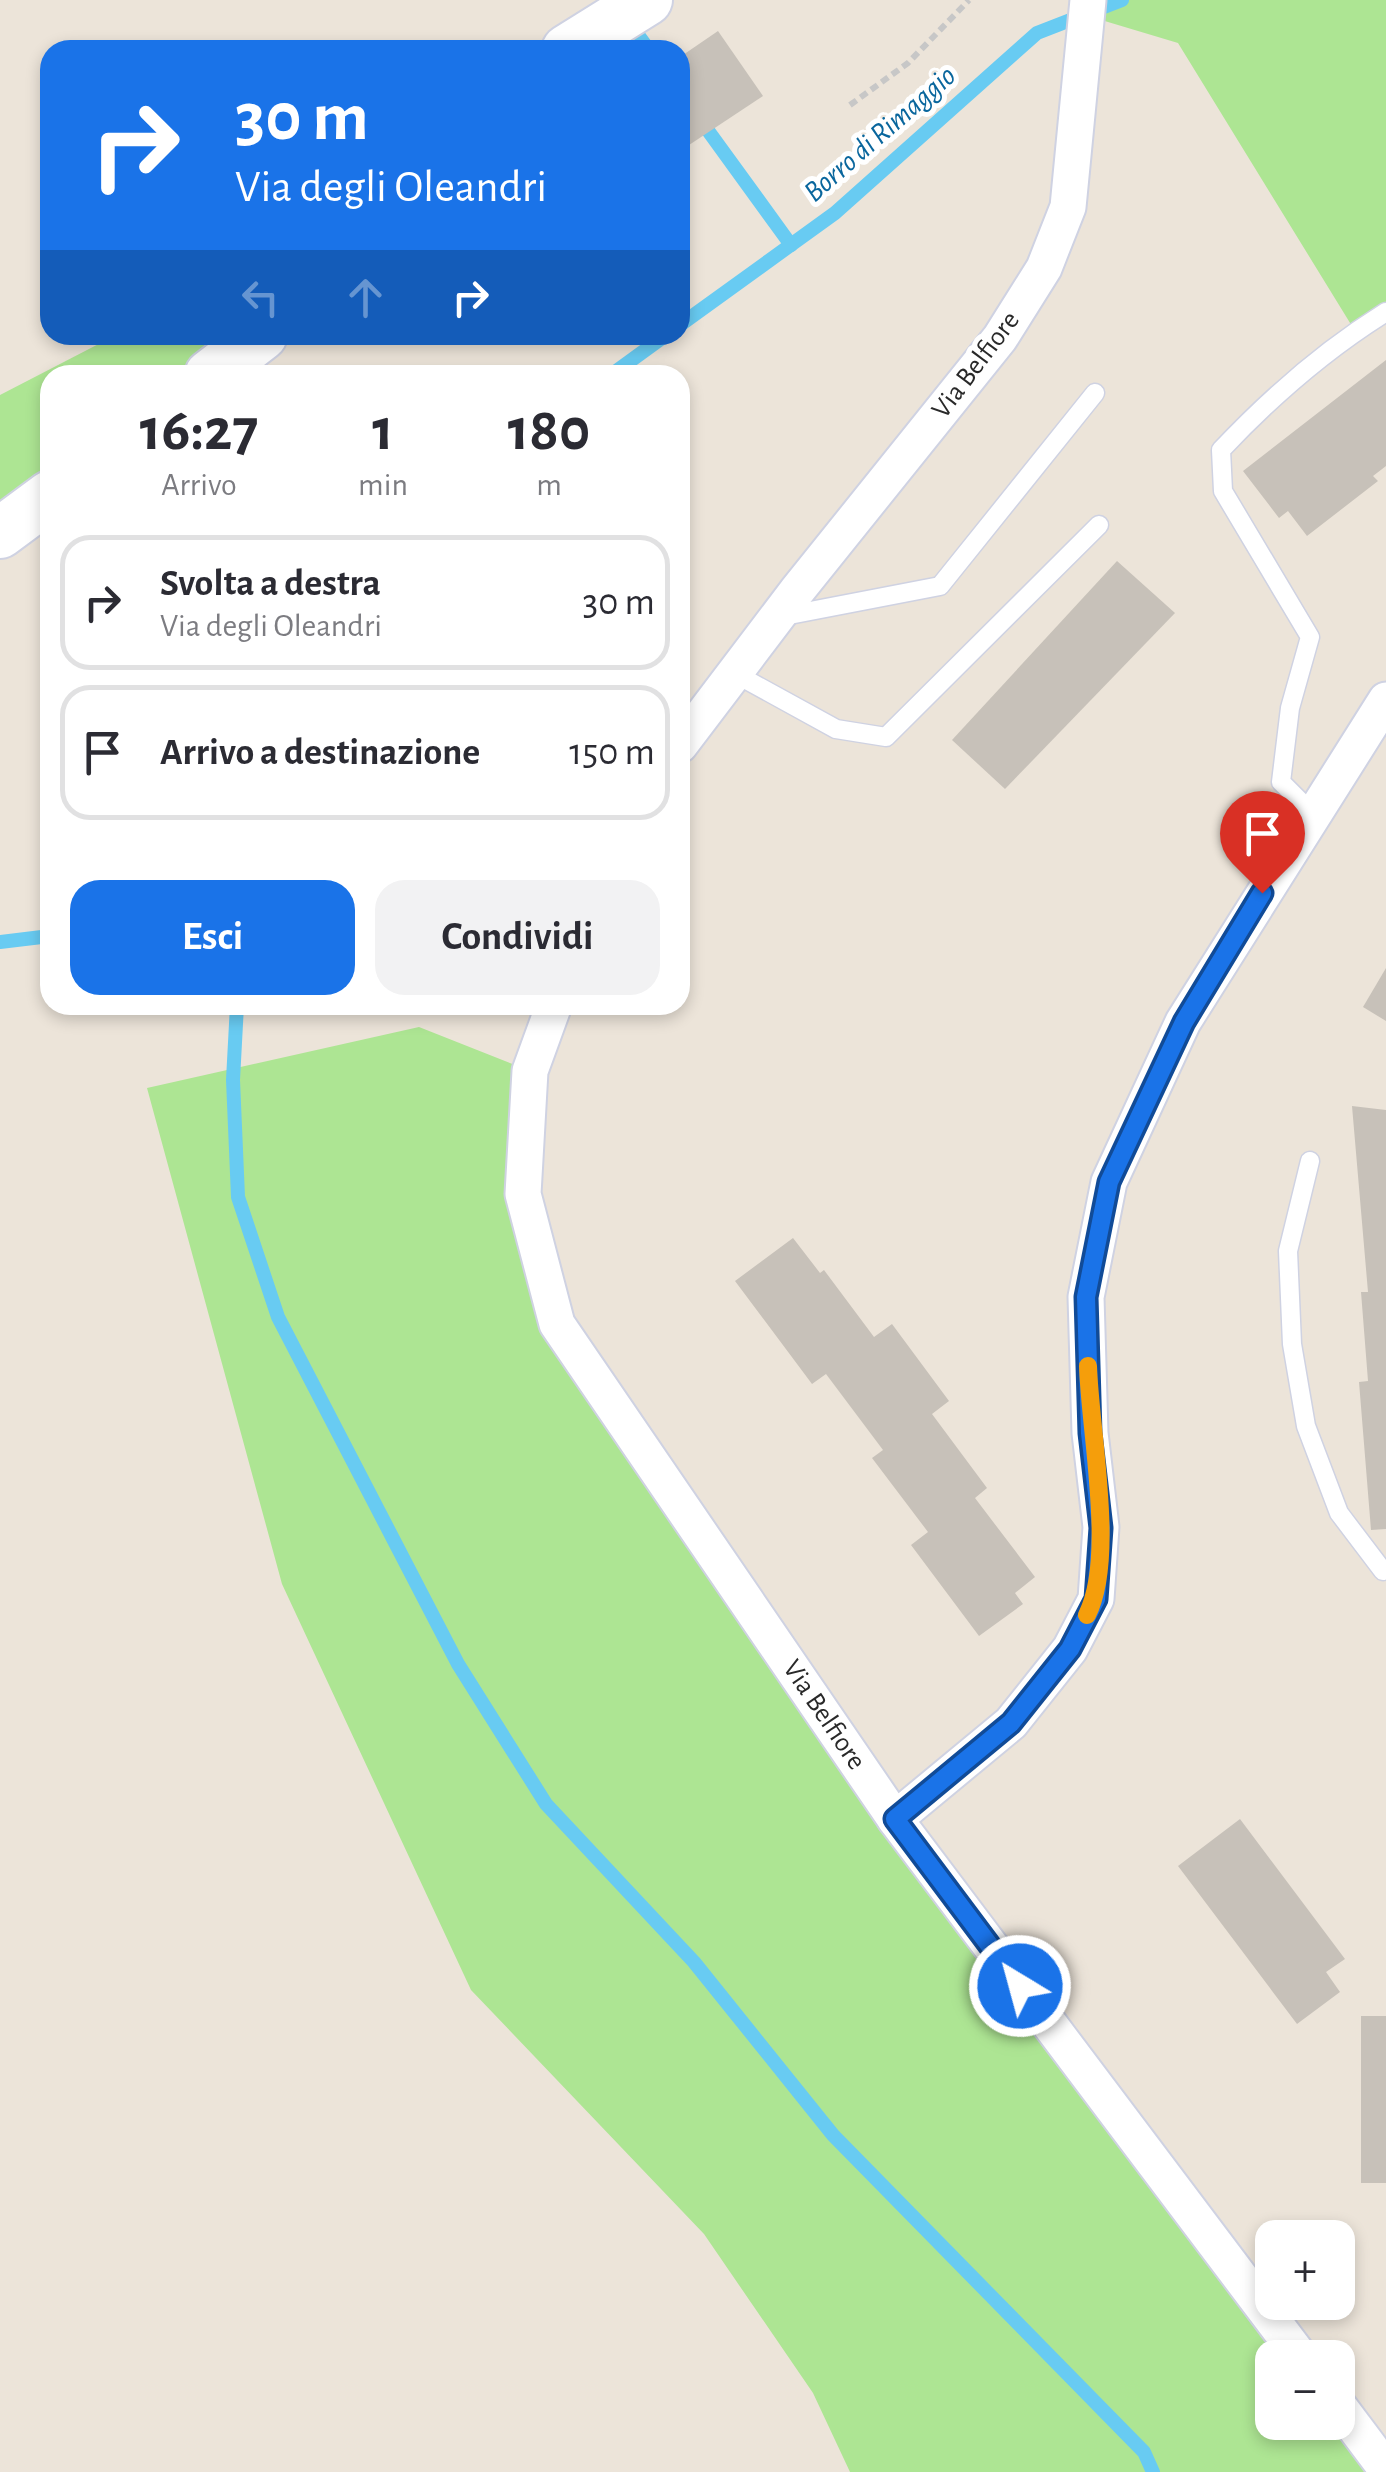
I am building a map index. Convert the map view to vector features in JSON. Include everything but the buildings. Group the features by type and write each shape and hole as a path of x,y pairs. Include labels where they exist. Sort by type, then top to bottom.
{"main road":[{"path":"583,40 646,0"},
{"path":"223,365 249,345"},
{"path":"0,533 40,503"}],"street":[{"name":"Via Belfiore","path":"690,732 1000,338 1044,268 1068,207 1088,0"},
{"path":"895,1819 1011,1723 1070,1649 1096,1599 1101,1528 1090,1433 1086,1297 1109,1182 1184,1022 1386,700"},
{"name":"Via Belfiore","path":"550,1015 530,1071 523,1194 557,1324 895,1819 1287,2340"},
{"path":"1355,2429 1386,2470"}],"lane":[{"path":"1313,814 1282,782 1290,708 1310,636 1224,491 1221,450 1264,404 1386,312"},
{"path":"778,618 940,586 1095,393"},
{"path":"734,673 836,729 886,737 1099,525"},
{"path":"1310,1161 1288,1251 1292,1344 1306,1426 1339,1514 1385,1572"}],"path":[{"path":"850,106 908,63 969,0"}],"green space":[{"path":"1088,0 1386,0 1386,312 1355,331 1178,43 1088,16"},
{"path":"97,345 249,345 223,365 58,365"},
{"path":"40,374 40,503 0,533 0,395"},
{"path":"419,1027 530,1071 523,1194 557,1324 1255,2293 1255,2320 1274,2320 1289,2340 1255,2340 1255,2440 1355,2440 1386,2472 850,2472 813,2393 704,2234 471,1990 282,1584 147,1088"}],"waterway":[{"name":"Borro di Rimaggio","path":"690,318 835,213 1037,33 1122,0"},
{"path":"628,21 642,40"},
{"path":"690,106 791,245"},
{"name":"Borro di Rimaggio","path":"625,365 652,345"},
{"name":"Borro di Rimaggio","path":"0,942 40,937"},
{"path":"236,1015 233,1080 238,1197 278,1317 458,1664 546,1804 694,1962 833,2135 1144,2452 1153,2472"}],"slow traffic":[{"path":"1087,1615 1096,1599 1101,1528 1090,1433 1088,1366"}],"route":[{"path":"1020,1986 895,1819 1011,1723 1070,1649 1096,1599 1101,1528 1090,1433 1086,1297 1109,1182 1184,1022 1262,893"}]}
